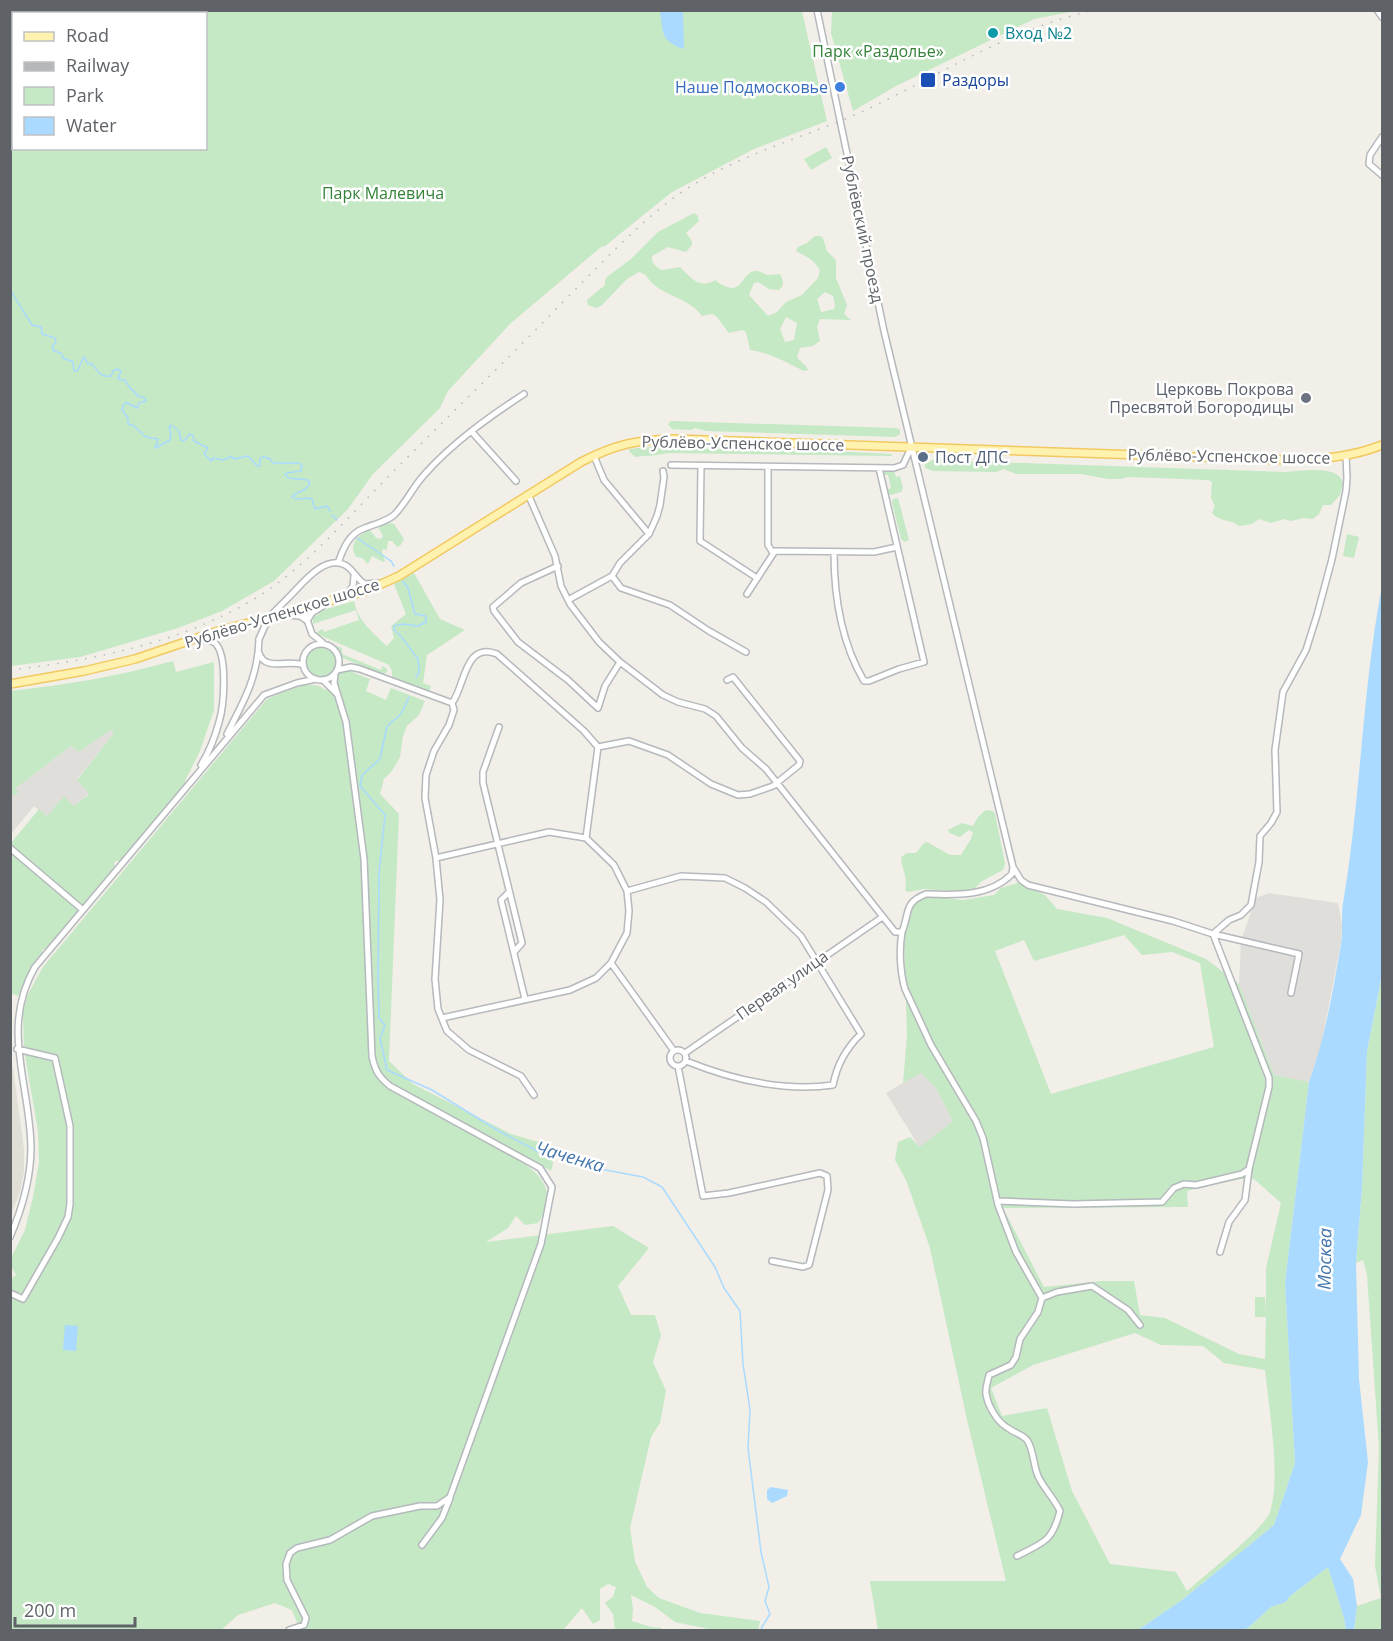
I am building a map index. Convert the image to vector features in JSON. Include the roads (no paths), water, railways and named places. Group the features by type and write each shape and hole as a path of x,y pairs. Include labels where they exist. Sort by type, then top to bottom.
{"main road":[{"name":"Рублёво-Успенское шоссе","path":"10,684 135,659 186,641 366,591 391,580 528,494 594,456 623,444 662,439 1290,460 1346,456 1383,445"}],"street":[{"name":"Рублёвский проезд","path":"817,10 879,309 1013,867"},
{"path":"1377,10 1383,17"},
{"path":"1383,137 1369,157 1369,164 1383,175"},
{"path":"338,563 344,547 359,530 385,520 395,513 432,466 472,432 524,394"},
{"path":"472,432 516,481"},
{"path":"671,465 894,468 903,465 911,446"},
{"path":"594,456 604,480 649,534"},
{"path":"1213,934 1229,920 1241,915 1251,905 1259,862 1260,837 1277,812 1275,750 1283,692 1305,650 1332,559 1346,491 1346,456"},
{"path":"701,466 700,541 757,578"},
{"path":"768,467 768,545 773,553"},
{"path":"834,552 835,588 847,643 863,679 866,681 924,662 879,468"},
{"path":"568,600 612,576 620,563 649,534 660,505 663,471"},
{"path":"528,494 555,556 560,582 568,600 599,642 620,662 667,697 705,709 716,716 742,747 763,765 778,783 881,918 895,932 902,932"},
{"path":"747,594 773,553 778,551 874,552 897,547"},
{"path":"223,744 250,688 258,663 259,639 269,617 311,575 324,566 338,563 347,567 365,584 391,580"},
{"path":"558,566 521,583 493,607 494,611 519,642 568,680 598,708 605,686 620,662"},
{"path":"344,598 353,586 354,574"},
{"path":"612,576 621,588 670,605 746,652"},
{"path":"308,621 316,610 332,601"},
{"path":"303,608 312,634 318,640 333,647 351,667 374,673 452,703"},
{"path":"273,616 296,615 308,621"},
{"path":"297,683 302,675 312,634"},
{"path":"186,641 208,640 215,644 221,655 223,675 220,719 206,756 190,782"},
{"path":"289,662 315,644 326,644"},
{"path":"452,703 457,697 464,672 470,662 479,653 489,651 497,654 584,731 598,747 586,838"},
{"path":"258,652 261,658 269,664 289,662 303,666 307,673 316,679"},
{"path":"339,656 334,683 346,722 364,859 374,1069 378,1077 390,1086 540,1168 552,1187 541,1244 450,1497 442,1518 422,1545"},
{"path":"323,680 351,667"},
{"path":"598,747 629,741 668,755 711,784 738,795 750,794 778,783 799,765 800,761 733,677 727,680"},
{"path":"10,1237 25,1191 31,1148 17,1049 18,1008 28,978 264,695 316,679 323,680 338,695"},
{"path":"452,703 454,711 449,725 434,751 426,775 425,798 436,858 440,900 435,979 438,1009 447,1031 469,1050 521,1076 534,1095"},
{"path":"499,727 483,772 483,783 522,943 514,952"},
{"path":"436,858 549,832 586,838 614,865 627,891 629,911 627,933 611,963 596,978 570,990 442,1018"},
{"path":"10,848 83,910"},
{"path":"1013,867 1012,874 1006,879 974,894 926,894 910,904 902,932 901,960 902,981 905,989 931,1045 976,1121 983,1138 998,1202 1016,1252 1042,1298 1038,1312 1020,1339 1016,1357 1011,1365 989,1375 985,1392 990,1408 997,1418 1006,1428 1022,1435 1029,1442 1036,1473 1060,1511 1053,1534 1046,1541 1017,1556"},
{"path":"1013,867 1021,880 1028,885 1173,921 1213,934 1299,954 1291,993"},
{"path":"627,891 681,876 725,878 745,888 772,907 801,936 818,960 861,1034 843,1056 835,1073 833,1085 821,1087 765,1085 719,1074 686,1061"},
{"path":"509,892 501,900 525,999"},
{"name":"Первая улица","path":"684,1053 881,918"},
{"path":"1213,934 1269,1078 1269,1087 1249,1170 1245,1200 1229,1222 1220,1252"},
{"path":"611,963 674,1051"},
{"path":"10,1293 22,1299 50,1254 68,1217 71,1187 70,1126 56,1058 17,1049"},
{"path":"674,1051 680,1050 684,1053 686,1061"},
{"path":"674,1051 670,1059 672,1064 678,1066"},
{"path":"678,1066 686,1061"},
{"path":"678,1066 704,1196 729,1193 820,1173 827,1176 828,1190 808,1265 803,1267 772,1261"},
{"path":"998,1202 1073,1204 1162,1202 1174,1188 1184,1184 1196,1185 1242,1174 1249,1170"},
{"path":"1042,1298 1057,1292 1092,1286 1128,1311 1140,1325"},
{"path":"289,1630 304,1624 306,1618 287,1580 286,1564 290,1553 297,1548 330,1540 372,1516 420,1506 437,1506 450,1497"}],"water":[{"path":"660,11 683,11 684,49 671,43 664,35"},
{"name":"Москва","path":"1382,586 1382,975 1367,1051 1362,1188 1356,1263 1359,1379 1368,1462 1361,1515 1340,1559 1353,1579 1357,1606 1354,1630 1346,1630 1328,1567 1289,1597 1286,1602 1271,1607 1248,1628 1241,1630 1138,1630 1182,1600 1274,1525 1295,1463 1285,1283 1309,1082 1332,997 1341,944 1342,908 1354,824 1370,665"},
{"path":"65,1325 78,1326 76,1351 63,1350"},
{"path":"771,1487 788,1490 787,1496 772,1503 767,1499 767,1490"}],"waterway":[{"name":"Чаченка","path":"10,289 32,325 41,327 42,334 55,338 53,350 73,362 74,371 78,370 85,357 87,363 92,364 105,376 111,376 117,369 121,371 118,379 125,380 138,396 145,398 146,401 139,403 137,408 127,403 124,404 122,410 128,418 128,424 134,426 146,437 158,439 155,448 170,440 169,427 171,425 179,431 181,440 184,441 190,434 193,435 194,441 208,448 204,454 211,461 213,458 223,460 232,456 234,459 248,456 257,466 260,466 262,457 269,458 273,463 299,463 302,465 301,471 285,475 288,478 308,480 310,483 307,488 292,497 312,499 315,509 327,506 330,511"},
{"name":"Чаченка","path":"332,515 337,520"},
{"name":"Чаченка","path":"354,536 391,561 394,566"},
{"name":"Чаченка","path":"403,581 408,588 415,614 426,616 426,622 418,626 403,624 394,626 394,630 418,659 419,672 416,677"},
{"name":"Чаченка","path":"409,697 401,714 387,726 380,759 362,775 360,786 385,815 379,872 378,979 379,1018 385,1025 380,1038 387,1070 432,1090 497,1130 539,1152 569,1158 595,1168 643,1177 662,1187 715,1267 724,1288 740,1311 743,1364 750,1410 748,1448 761,1552 769,1587 765,1601 770,1614 761,1630"}],"railway":[{"path":"10,670 74,661 139,647 201,626 259,596 310,556 622,243 648,218 685,190 735,162 868,109 1006,40 1064,18 1095,10"}],"place":[{"name":"Вход №2","path":"993,33"},
{"name":"Раздоры","path":"928,80"},
{"name":"Наше Подмосковье","path":"840,87"},
{"name":"Церковь Покрова Пресвятой Богородицы","path":"1306,398"},
{"name":"Пост ДПС","path":"923,457"}],"park label":[{"name":"Парк «Раздолье»","path":"878,51"},
{"name":"Парк Малевича","path":"383,193"}]}
